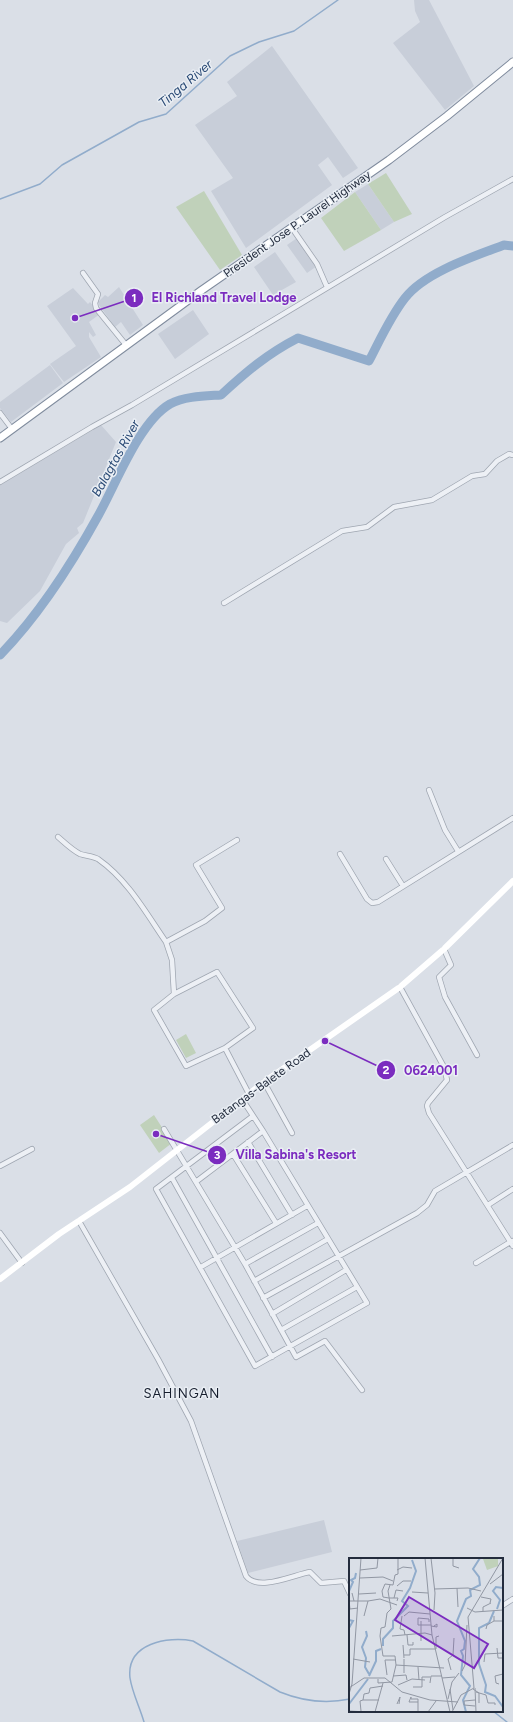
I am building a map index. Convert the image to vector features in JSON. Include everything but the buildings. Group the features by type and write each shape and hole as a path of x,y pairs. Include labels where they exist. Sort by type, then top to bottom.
{"highway":[{"name":"President Jose P. Laurel Highway","path":"0,438 126,345 420,137 513,62"}],"main road":[{"name":"Batangas-Balete Road","path":"0,1279 59,1234 130,1187 177,1148 264,1082 400,987 444,949 513,881"}],"street":[{"path":"0,482 132,405 445,217 513,179"},
{"path":"292,228 317,264 327,288"},
{"path":"83,273 98,294 95,303 96,308 126,345"},
{"path":"0,413 12,429"},
{"path":"224,603 342,531 367,527 394,507 432,500 472,476 485,474 497,461 509,454 513,455"},
{"path":"430,790 445,830 458,851"},
{"path":"340,854 367,899 372,903 378,902 513,818"},
{"path":"58,837 72,849 81,854 96,858 112,871 134,894 166,942 172,960 174,994"},
{"path":"166,942 205,921 222,908 196,865 237,840"},
{"path":"386,858 403,886"},
{"path":"444,949 451,965 439,976 445,997 476,1055"},
{"path":"217,972 252,1028 225,1048 186,1066 154,1010 174,994 217,972"},
{"path":"400,987 446,1074 447,1080 427,1106 512,1243 476,1263"},
{"path":"225,1048 249,1094"},
{"path":"264,1082 292,1134"},
{"path":"242,1099 263,1131 366,1304 255,1366 201,1267 156,1190 253,1116"},
{"path":"164,1130 197,1181 296,1357 325,1341 362,1390"},
{"path":"197,1181 263,1131"},
{"path":"248,1142 292,1215"},
{"path":"263,1298 337,1255 417,1213 427,1205 435,1191 468,1173 513,1145"},
{"path":"0,1166 32,1149"},
{"path":"233,1154 276,1223"},
{"path":"172,1178 272,1357"},
{"path":"488,1205 513,1190"},
{"path":"201,1267 307,1206"},
{"path":"79,1221 158,1358 191,1421 246,1576 258,1583 310,1572 321,1583 344,1581 349,1592"},
{"path":"245,1264 318,1223"},
{"path":"0,1232 22,1263"},
{"path":"254,1281 328,1239"},
{"path":"272,1314 346,1270"},
{"path":"281,1330 357,1287"},
{"path":"503,1605 513,1599"}],"shaded area":[{"path":"414,0 429,0 474,86 445,110 393,43 420,22 415,11"},
{"path":"272,46 358,168 343,178 328,157 318,165 332,185 246,248 211,191 233,178 195,125 237,96 227,82"},
{"path":"368,184 394,222 381,230 355,192"},
{"path":"297,238 317,266 307,273 287,245"},
{"path":"275,252 296,282 273,295 254,267"},
{"path":"119,287 143,325 130,335 121,322 115,327 98,302 105,295 108,297"},
{"path":"73,288 88,304 90,302 100,314 89,322 96,335 93,337 89,332 89,337 101,357 64,382 50,364 76,346 47,306"},
{"path":"193,310 209,334 175,359 158,334"},
{"path":"50,365 63,383 11,422 0,408 0,402"},
{"path":"101,425 116,442 83,523 77,528 79,533 66,544 40,591 7,623 0,621 0,485"},
{"path":"324,1520 332,1552 248,1573 237,1541"}],"green space":[{"path":"386,173 412,214 394,222 368,184"},
{"path":"204,191 242,255 220,270 176,207"},
{"path":"355,192 381,230 344,251 321,218"},
{"path":"186,1034 196,1053 186,1058 176,1040"},
{"path":"154,1115 172,1143 159,1153 140,1125"}],"waterway":[{"name":"Tinga River","path":"0,199 40,184 62,165 139,122 166,114 230,56 259,42 294,31 338,0"},
{"name":"Balagtas River","path":"0,655 28,623 54,589 98,516 138,439 148,425 170,404 182,399 221,395 257,364 276,350 298,338 369,361 395,313 405,298 425,280 465,260 504,245 513,246"},
{"path":"144,1722 131,1683 131,1666 135,1657 142,1650 151,1644 161,1641 193,1641 280,1692 297,1698 314,1701 341,1701 349,1699"},
{"path":"494,1712 507,1722"}],"place":[{"name":"El Richland Travel Lodge","path":"75,318"},
{"name":"0624001","path":"325,1041"},
{"name":"Villa Sabina's Resort","path":"156,1134"}],"district":[{"name":"SAHINGAN","path":"182,1393"}]}
